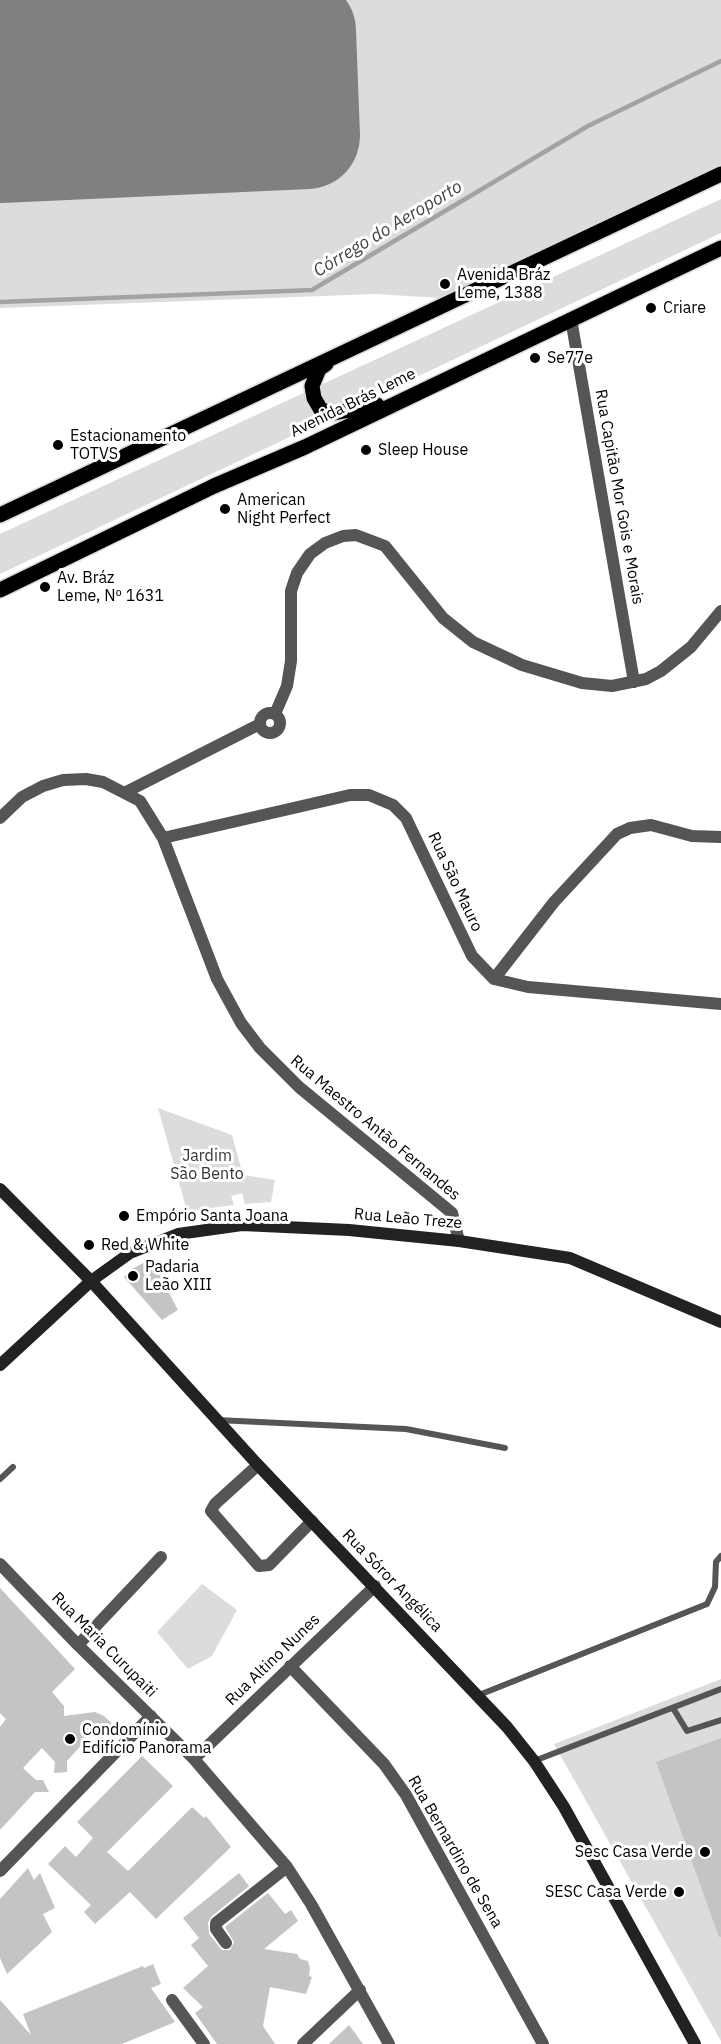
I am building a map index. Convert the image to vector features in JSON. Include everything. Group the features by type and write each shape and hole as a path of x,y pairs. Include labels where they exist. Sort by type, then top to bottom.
{"main road":[{"path":"0,515 721,174"},
{"name":"Avenida Brás Leme","path":"0,590 214,486 406,398 721,248"},
{"path":"359,344 319,369 314,378 312,391 321,410 334,413 406,398"}],"street":[{"name":"Rua Capitão Mor Gois e Morais","path":"572,319 634,682"},
{"path":"126,792 260,724 265,731 276,731 281,723 275,714 287,686 291,661 291,591 297,573 310,554 325,543 356,535 385,546 452,628 488,650 522,665 582,683 612,686 634,682 661,671 681,656 721,611"},
{"name":"Rua Maestro Antão Fernandes","path":"0,819 22,797 43,786 63,780 94,780 126,792 145,807 163,838 217,979 241,1023 260,1048 299,1087 452,1213 459,1240"},
{"name":"Rua São Mauro","path":"163,838 350,795 369,795 384,800 406,818 472,956 494,979"},
{"path":"721,837 692,836 651,825 630,828 617,834 554,902 494,979 528,987 721,1004"},
{"name":"Rua Sóror Angélica","path":"0,1189 90,1281 258,1466 479,1695 534,1761 564,1807 695,2044"},
{"name":"Rua Leão Treze","path":"0,1365 90,1281 130,1252 178,1234 206,1228 274,1226 459,1240 570,1258 721,1322"},
{"path":"258,1466 215,1504 212,1511 258,1566 269,1565 312,1521"},
{"path":"78,1645 161,1557"},
{"name":"Rua Maria Curupaiti","path":"0,1564 78,1645 194,1758 287,1867 360,1990 389,2044"},
{"name":"Rua Altino Nunes","path":"194,1758 375,1586"},
{"name":"Rua Bernardino de Sena","path":"290,1666 384,1764 406,1795 543,2044"},
{"path":"0,1871 152,1716"},
{"path":"226,1943 216,1929 216,1923 287,1867"},
{"path":"303,2044 360,1990"},
{"path":"172,2000 204,2044"}],"lane":[{"path":"217,1420 406,1429 505,1448"},
{"path":"0,1479 13,1467"},
{"path":"479,1695 707,1604 716,1587 716,1562 721,1556"},
{"path":"534,1761 721,1689"},
{"path":"673,1707 687,1731 721,1720"}],"green space":[{"path":"0,0 171,0 141,23 114,37 87,41 0,46"},
{"path":"302,0 721,0 721,167 439,298 376,294 0,308 0,150 307,136"},
{"path":"721,199 721,233 0,574 0,534"},
{"name":"Jardim São Bento","path":"158,1108 232,1135 243,1175 275,1180 271,1202 245,1204 242,1193 231,1196 234,1205 187,1211"},
{"path":"202,1584 237,1610 212,1656 188,1669 157,1632"},
{"name":"SESC Casa Verde","path":"721,1679 721,2041 554,1744"}],"building":[{"path":"151,1259 178,1310 162,1320 124,1277 130,1270"},
{"path":"0,1588 75,1669 52,1692 64,1706 64,1716 95,1712 104,1716 117,1728 97,1728 67,1761 67,1772 54,1773 55,1762 42,1748 23,1768 36,1780 43,1780 49,1792 35,1792 0,1830 0,1727 6,1719 0,1713"},
{"name":"Sesc Casa Verde","path":"721,1738 721,1937 719,1937 656,1762"},
{"path":"142,1756 173,1786 107,1852 128,1871 192,1807 204,1818 206,1816 231,1847 156,1919 130,1892 95,1924 84,1912 91,1905 48,1864 65,1846 76,1857 93,1838 77,1822"},
{"path":"28,1868 34,1880 40,1873 55,1908 43,1914 52,1932 7,1974 0,1958 0,1899"},
{"path":"239,1873 249,1886 211,1917 208,1923 209,1934 222,1950 230,1950 234,1942 225,1927 268,1893 285,1914 291,1910 298,1921 264,1949 297,1954 300,1959 308,1961 309,1976 312,1977 306,1994 270,1987 263,2026 275,2044 217,2044 195,2013 203,2007 183,1988 208,1966 191,1945 199,1938 183,1918"},
{"path":"153,1964 161,1984 151,1988 175,2022 122,2044 0,2044 0,2000 31,2035 23,2014"},
{"path":"349,2025 363,2044 329,2044"}],"waterway":[{"name":"Córrego do Aeroporto","path":"0,302 312,290 588,126 721,61"}],"taxiway":[{"path":"56,100 111,90 133,81 204,31 235,0"}],"runway":[{"path":"0,46 303,31 307,136 0,150"}],"place":[{"name":"Avenida Bráz Leme, 1388","path":"445,284"},
{"name":"Criare","path":"651,308"},
{"name":"Se77e","path":"535,358"},
{"name":"Estacionamento TOTVS","path":"58,445"},
{"name":"Sleep House","path":"366,450"},
{"name":"American Night Perfect","path":"225,509"},
{"name":"Av. Bráz Leme, Nº 1631","path":"45,587"},
{"name":"Empório Santa Joana","path":"124,1216"},
{"name":"Red & White","path":"89,1245"},
{"name":"Padaria Leão XIII","path":"133,1276"},
{"name":"Condomínio Edifício Panorama","path":"70,1739"},
{"name":"Sesc Casa Verde","path":"705,1852"},
{"name":"SESC Casa Verde","path":"679,1892"}]}
